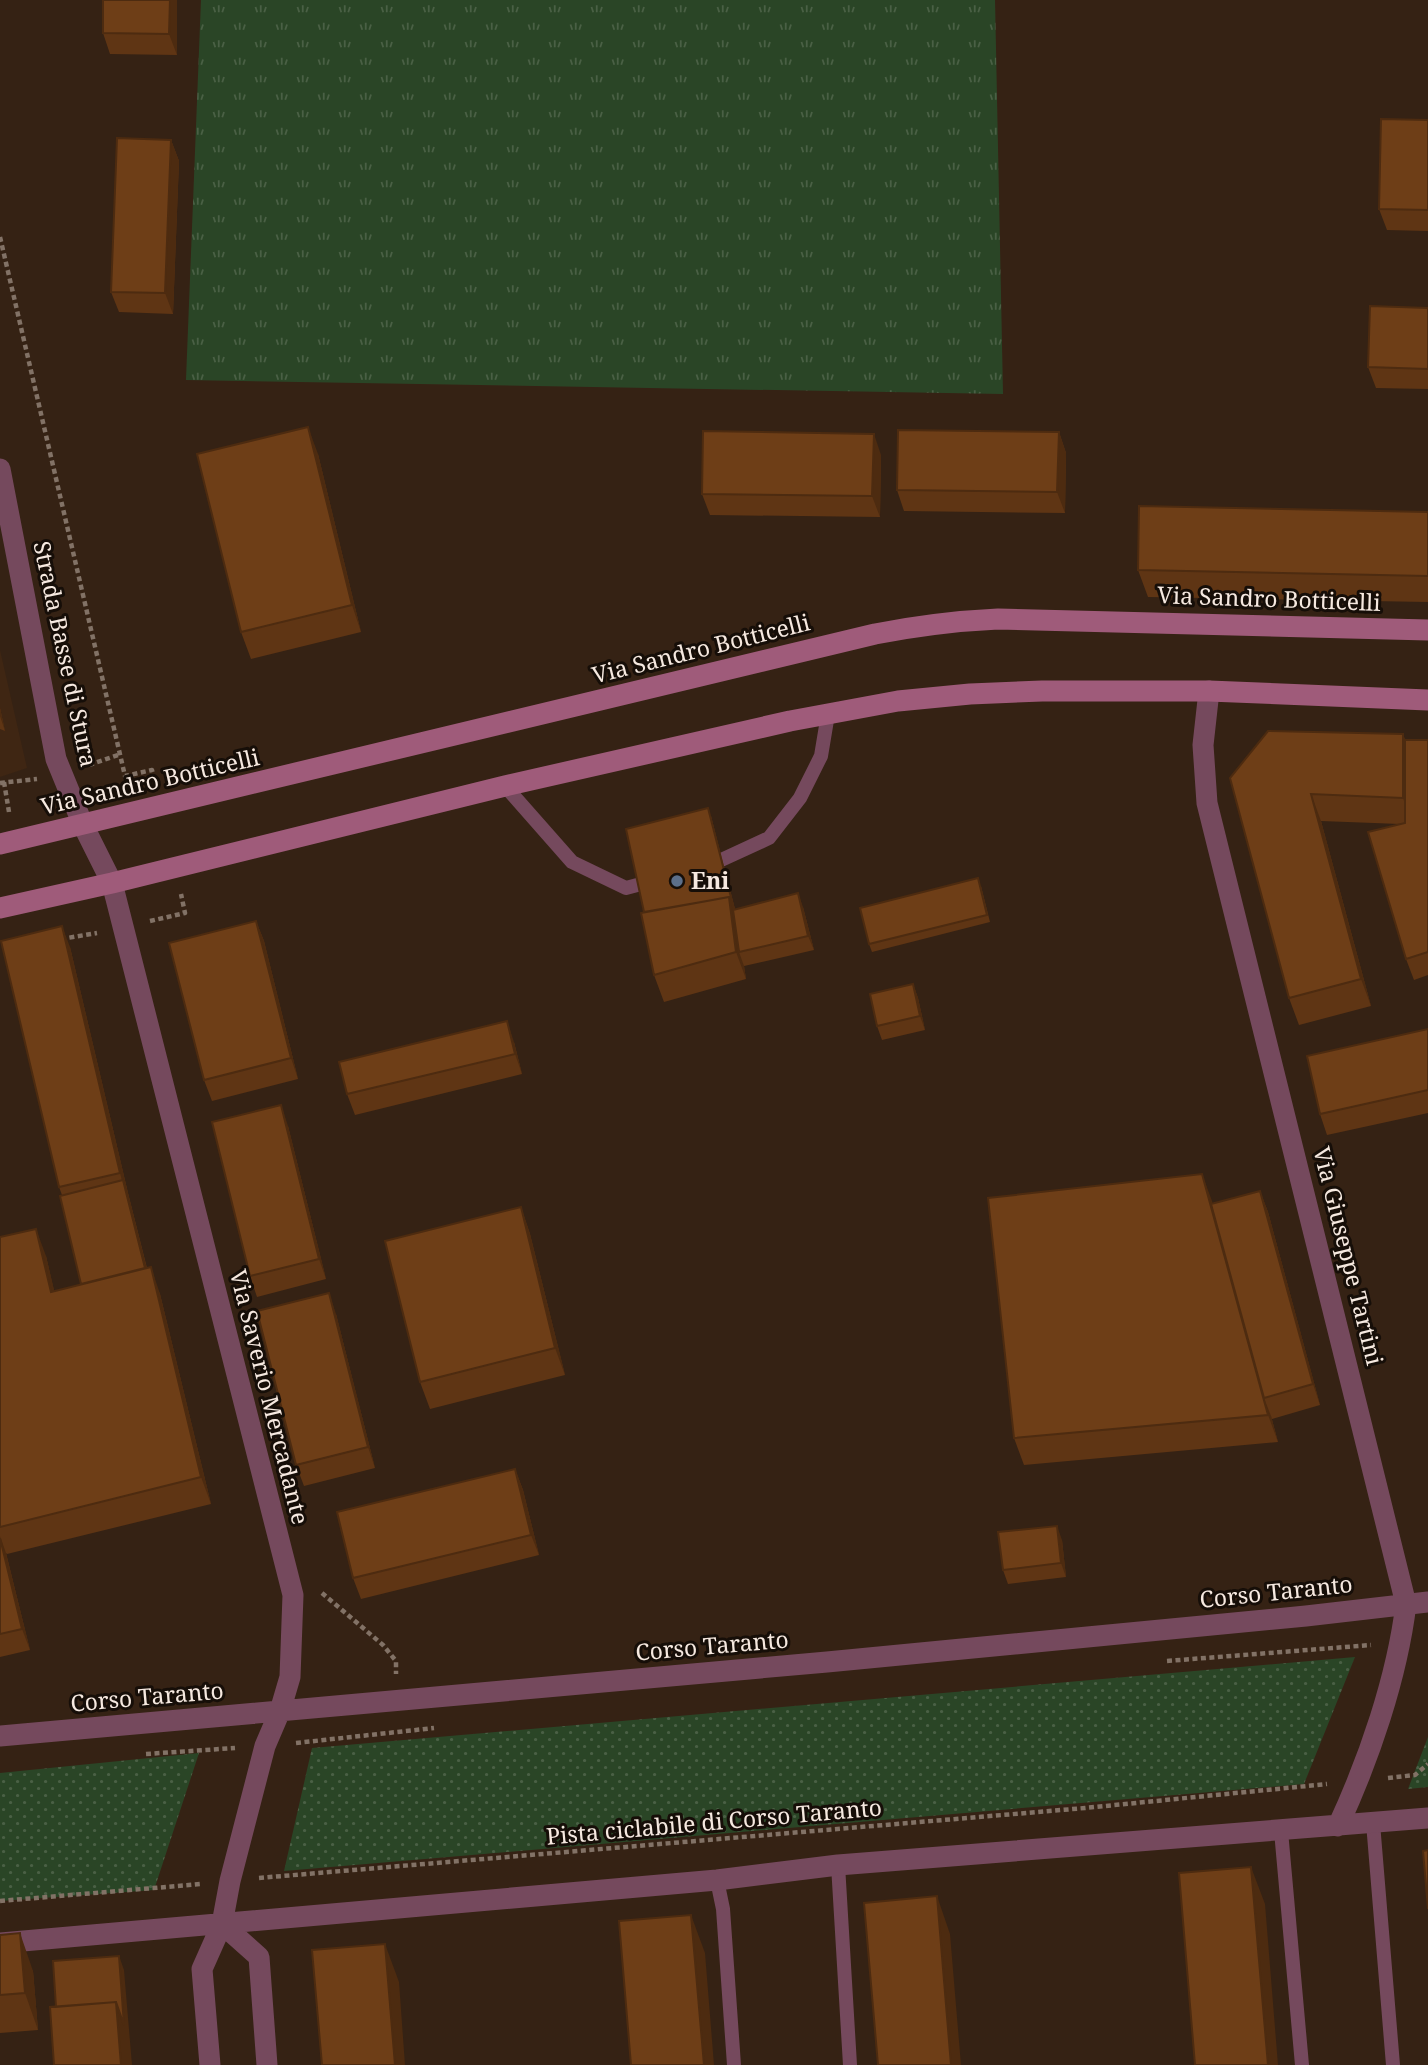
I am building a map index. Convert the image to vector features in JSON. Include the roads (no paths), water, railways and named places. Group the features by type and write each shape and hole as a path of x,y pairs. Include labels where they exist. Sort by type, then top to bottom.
{"main road":[{"name":"Via Sandro Botticelli","path":"0,844 916,626 998,619 1428,630"},
{"path":"0,908 505,786 828,713 898,701 970,694 1209,691 1428,700"}],"street":[{"name":"Strada Basse di Stura","path":"0,469 56,759 83,825 112,883"},
{"name":"Via Giuseppe Tartini","path":"1209,691 1203,745 1207,803 1406,1604 1401,1646 1359,1781 1338,1826"},
{"name":"Via Saverio Mercadante","path":"112,883 293,1595 290,1677 265,1746 230,1881 222,1924 202,1969 210,2065"},
{"name":"Corso Taranto","path":"0,1736 1183,1628 1428,1602"},
{"path":"0,1943 717,1880 838,1865 1428,1818"},
{"path":"222,1924 259,1956 267,2065"}],"lane":[{"path":"505,786 572,862 626,888 700,870 769,838 800,798 821,756 828,713"},
{"path":"1373,1823 1393,2065"},
{"path":"1281,1831 1302,2065"},
{"path":"838,1865 850,2065"},
{"path":"717,1880 723,1909 734,2065"}],"place":[{"name":"Eni","path":"677,881"}]}
